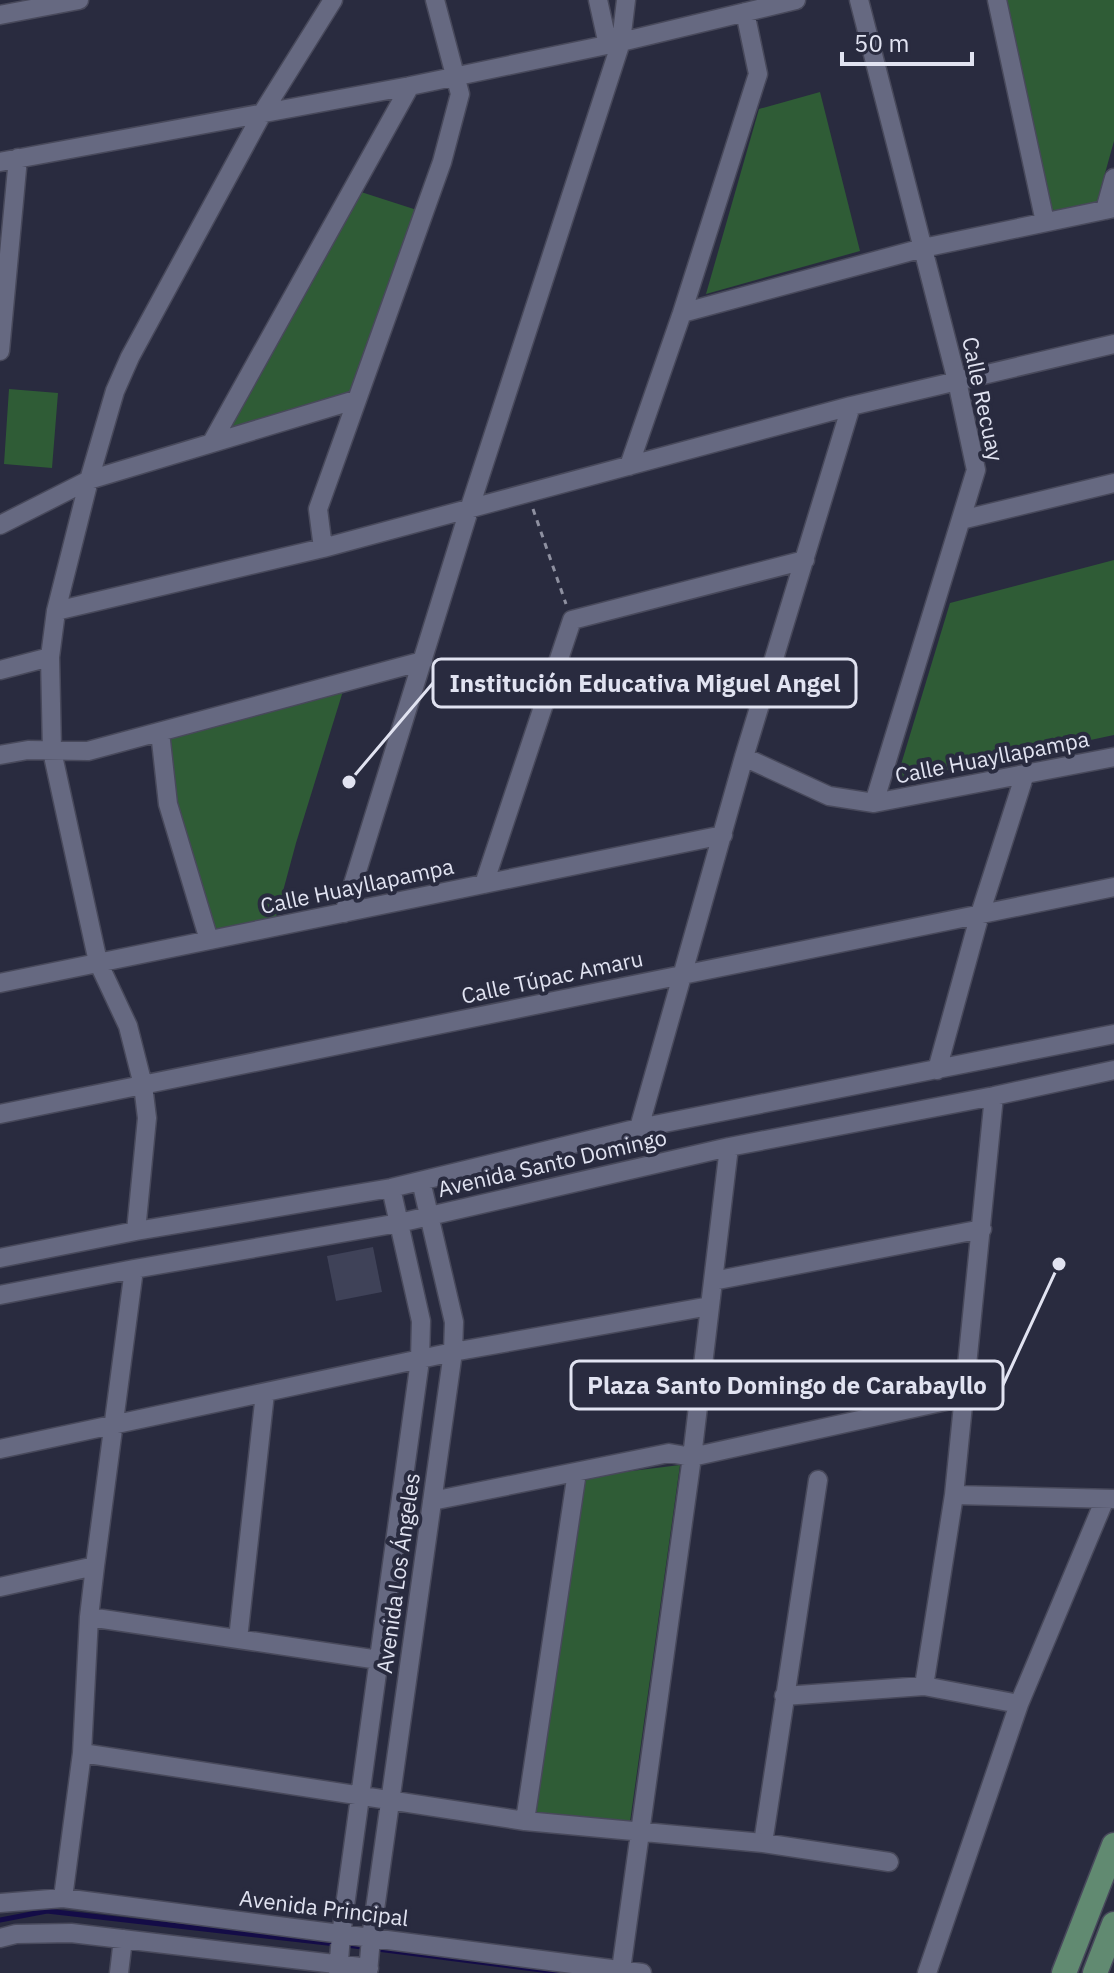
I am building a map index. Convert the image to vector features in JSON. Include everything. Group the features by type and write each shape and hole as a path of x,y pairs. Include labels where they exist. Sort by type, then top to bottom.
{"main road":[{"path":"1073,1970 1114,1845"},
{"path":"1095,1973 1114,1924"}],"street":[{"path":"0,15 79,0"},
{"path":"136,1231 147,1118 143,1085 128,1026 98,962 52,751 50,657 56,611 89,480 115,391 130,357 263,112 333,0"},
{"path":"323,548 318,509 442,162 460,94 435,0"},
{"path":"598,0 615,43"},
{"path":"344,913 626,0"},
{"path":"0,351 9,160 410,86 615,43 796,0"},
{"name":"Calle Recuay","path":"859,0 957,381 976,470 874,803"},
{"path":"997,0 1045,222"},
{"path":"629,466 682,313 758,74 745,12"},
{"path":"212,442 410,86"},
{"path":"682,313 923,248 1109,209 1114,178"},
{"path":"56,611 323,548 851,406 1114,344"},
{"path":"0,525 89,480 355,400"},
{"path":"639,1128 744,757 851,406"},
{"path":"961,520 1114,483"},
{"path":"484,884 572,620 805,560"},
{"path":"0,670 50,657"},
{"path":"0,755 28,750 88,751 423,661"},
{"path":"160,732 168,804 209,940"},
{"name":"Calle Huayllapampa","path":"744,757 829,796 874,803 1114,757"},
{"path":"937,1070 980,914 1025,774"},
{"name":"Calle Huayllapampa","path":"0,983 723,835"},
{"name":"Calle Túpac Amaru","path":"0,1114 1114,887"},
{"name":"Avenida Santo Domingo","path":"0,1258 136,1231 391,1188 639,1128 1114,1034"},
{"name":"Avenida Santo Domingo","path":"0,1295 399,1223 729,1147 1114,1070"},
{"path":"924,1686 954,1495 994,1096"},
{"path":"621,1970 692,1457 729,1147"},
{"name":"Avenida Los Ángeles","path":"369,1970 453,1352 454,1322 421,1181"},
{"name":"Avenida Los Ángeles","path":"338,1968 420,1360 421,1321 391,1188"},
{"path":"713,1281 982,1229"},
{"path":"63,1898 82,1753 89,1617 134,1269"},
{"path":"0,1449 453,1352 710,1306"},
{"path":"238,1639 265,1393"},
{"path":"432,1501 669,1453 692,1457 964,1397"},
{"path":"525,1821 577,1472"},
{"path":"763,1843 818,1480"},
{"path":"927,1973 1019,1704 1109,1499 954,1495"},
{"path":"0,1587 95,1566"},
{"path":"89,1617 379,1660"},
{"path":"784,1696 924,1686 1019,1704"},
{"path":"82,1753 525,1821 763,1843 889,1862"},
{"name":"Avenida Principal","path":"0,1903 63,1898 642,1973"},
{"path":"0,1938 16,1934 71,1933 369,1970"},
{"path":"119,1973 123,1939"}],"path":[{"path":"528,494 572,620"}],"green space":[{"path":"1006,0 1114,0 1114,141 1097,202 1051,213"},
{"path":"820,92 860,251 706,294 759,109"},
{"path":"358,191 420,211 351,393 226,431"},
{"path":"9,389 58,393 52,468 4,464"},
{"path":"1114,560 1114,735 896,781 950,603"},
{"path":"343,691 276,917 215,931 175,802 168,739"},
{"path":"680,1465 629,1829 534,1813 583,1477"}],"building":[{"path":"373,1247 382,1292 336,1301 327,1256"}],"waterway":[{"path":"0,1920 47,1911 336,1944"},
{"path":"346,1945 565,1973"}],"place":[{"name":"Institución Educativa Miguel Angel","path":"349,782"},
{"name":"Plaza Santo Domingo de Carabayllo","path":"1059,1264"}]}
